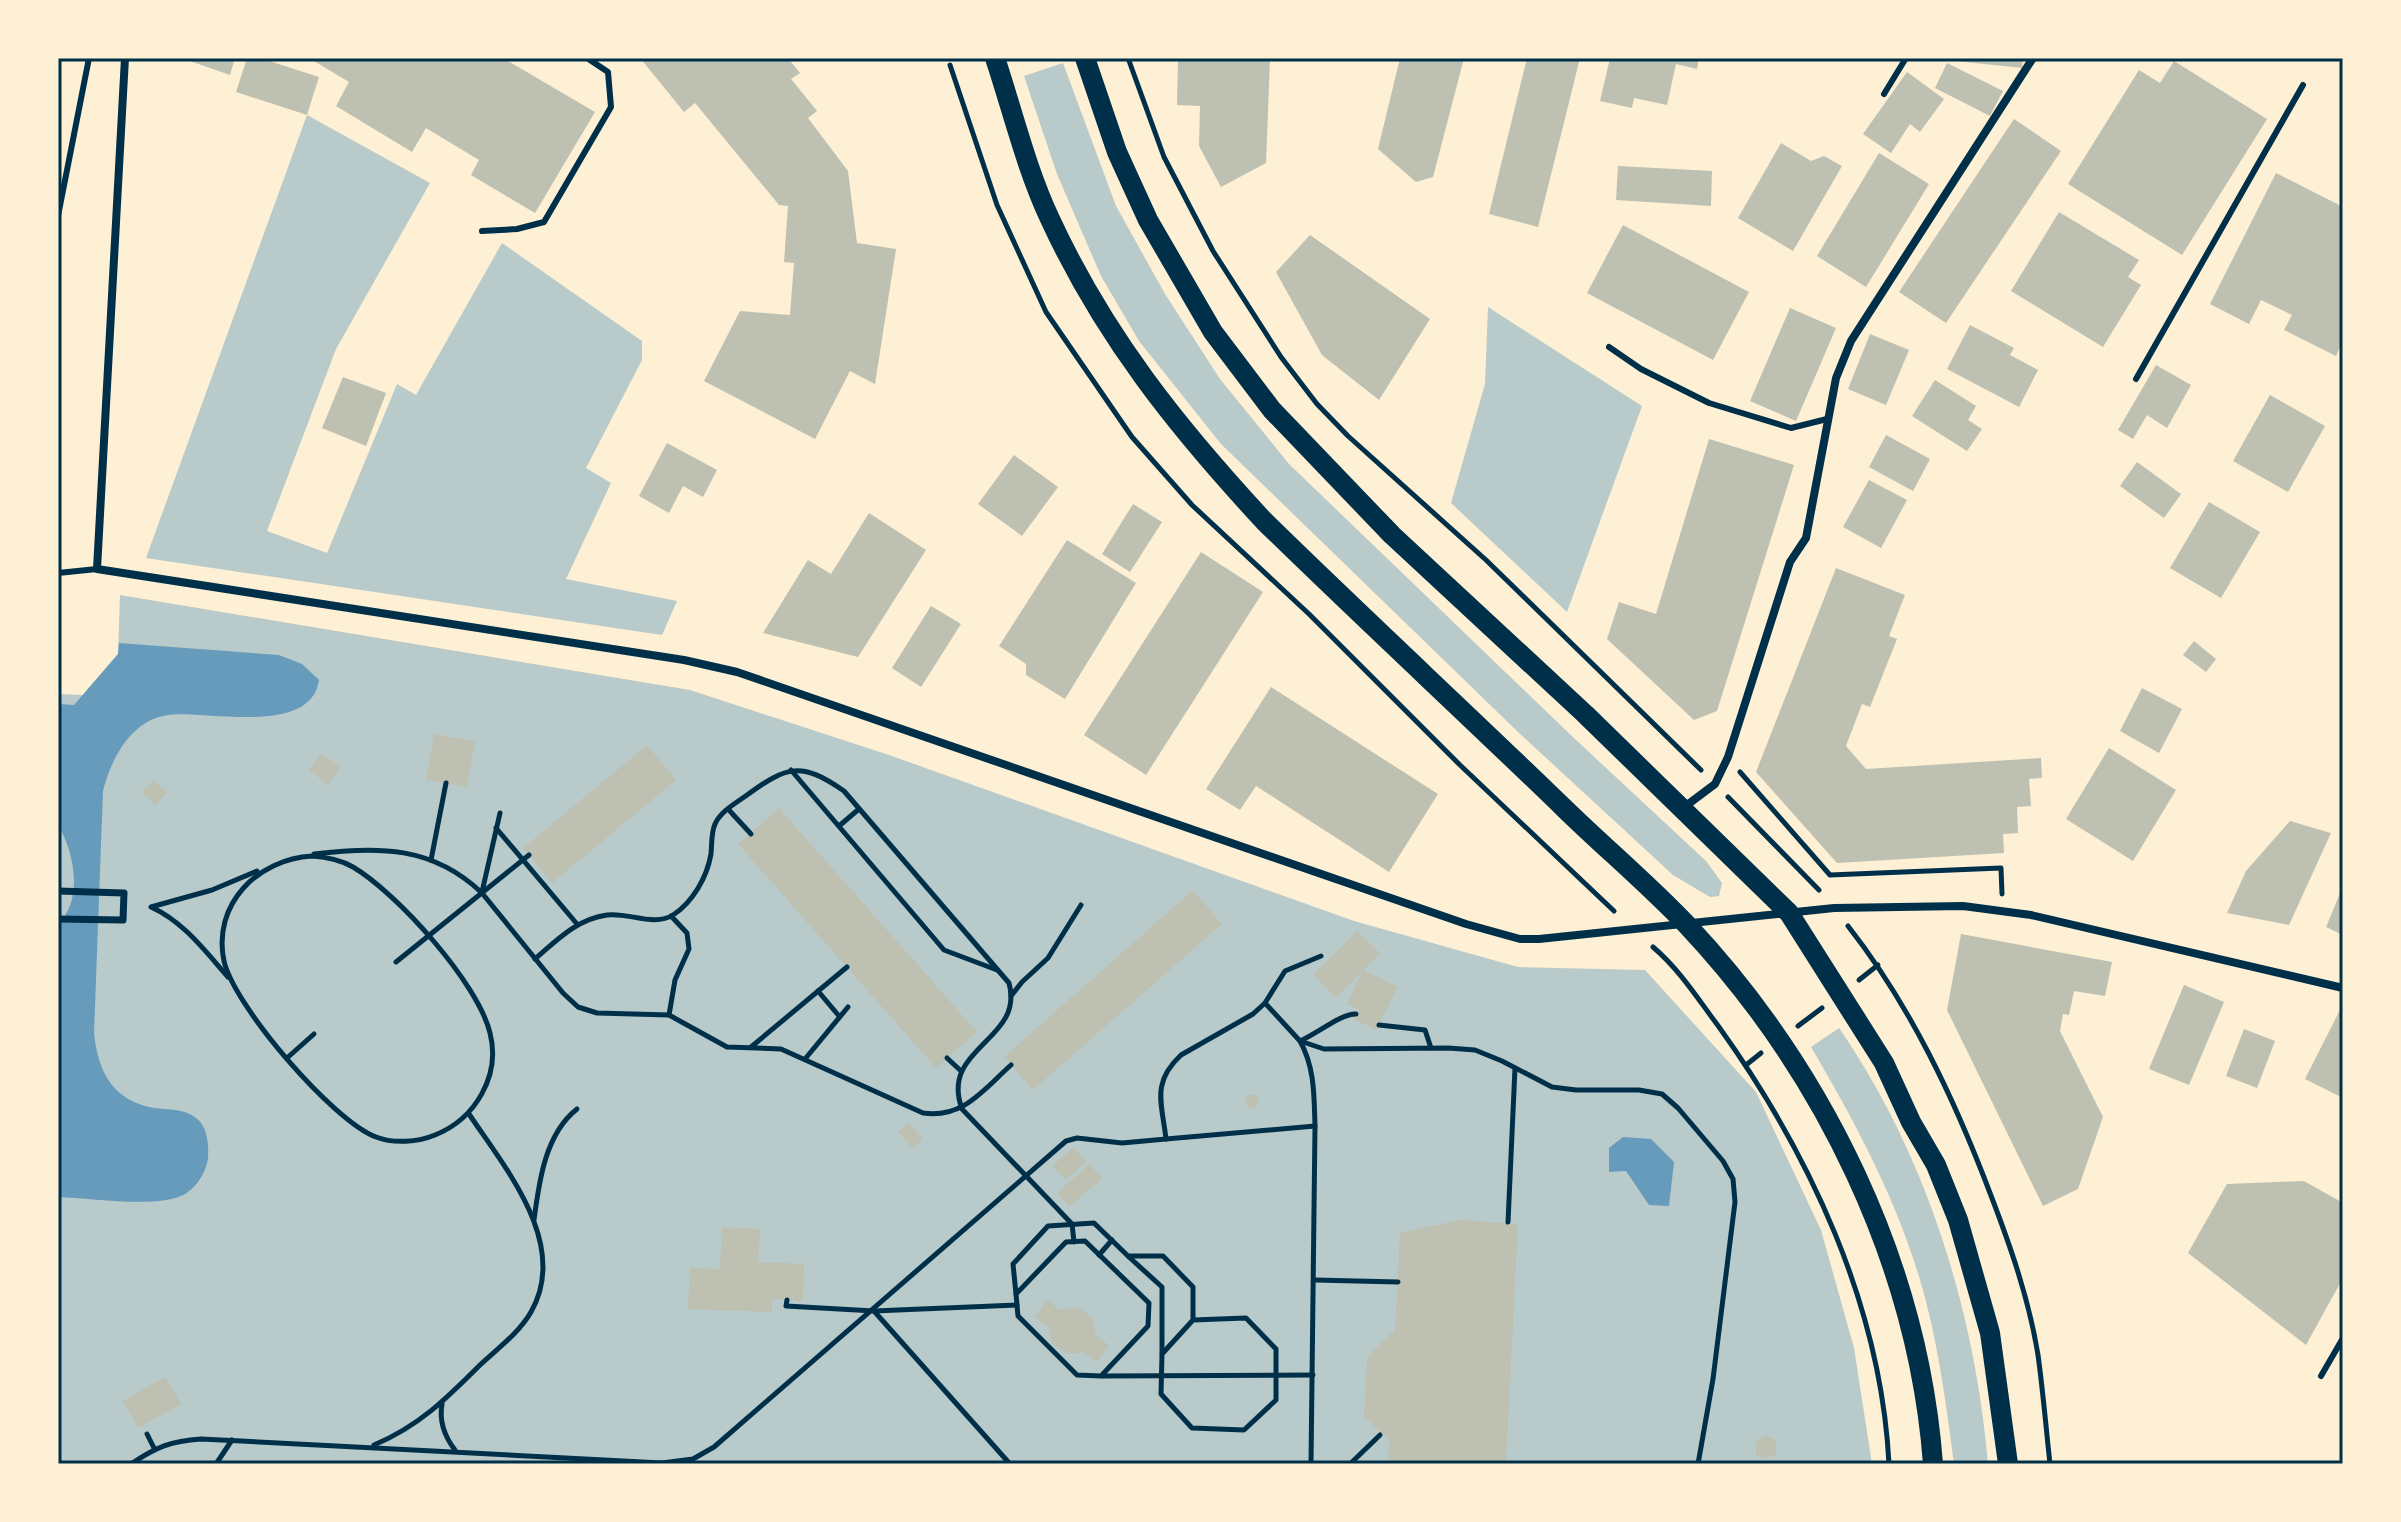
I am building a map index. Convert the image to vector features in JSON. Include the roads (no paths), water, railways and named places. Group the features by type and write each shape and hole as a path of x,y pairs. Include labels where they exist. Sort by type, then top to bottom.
{"main road":[{"path":"995,58 1022,145 1050,218 1102,316 1163,406 1264,521 1686,924 1741,988 1779,1041 1838,1139 1862,1187 1896,1272 1920,1370 1933,1464"},
{"path":"1085,58 1117,152 1148,220 1213,332 1244,375 1354,498 1789,913 1884,1063 1911,1122 1936,1165 1952,1206 1990,1333 2008,1464"}],"street":[{"path":"125,58 97,569 684,660 737,672 1466,924 1520,939 1834,908 1928,905 2031,915 2343,988"},
{"path":"1683,809 1715,784 1728,757 1790,562 1806,538 1836,378 1851,341 2033,58"},
{"path":"58,891 124,893 123,920 58,919"}],"lane":[{"path":"58,216 89,58"},
{"path":"482,231 517,229 544,222 611,107 608,72 587,58"},
{"path":"1884,94 1906,58"},
{"path":"2136,379 2303,85"},
{"path":"1609,347 1641,369 1709,403 1791,428 1827,419"},
{"path":"58,573 97,569"},
{"path":"2321,1376 2343,1338"}],"water":[{"path":"119,643 279,655 302,664 319,680 312,698 297,709 277,715 168,715 143,724 117,754 103,791 94,1033 99,1060 110,1082 128,1099 154,1108 186,1112 200,1121 208,1141 207,1162 196,1185 169,1200 58,1197 58,924 71,902 74,875 68,848 58,825 58,704 74,705 118,654"},
{"path":"1623,1137 1651,1139 1674,1162 1669,1206 1649,1205 1626,1171 1609,1172 1609,1148"}]}
